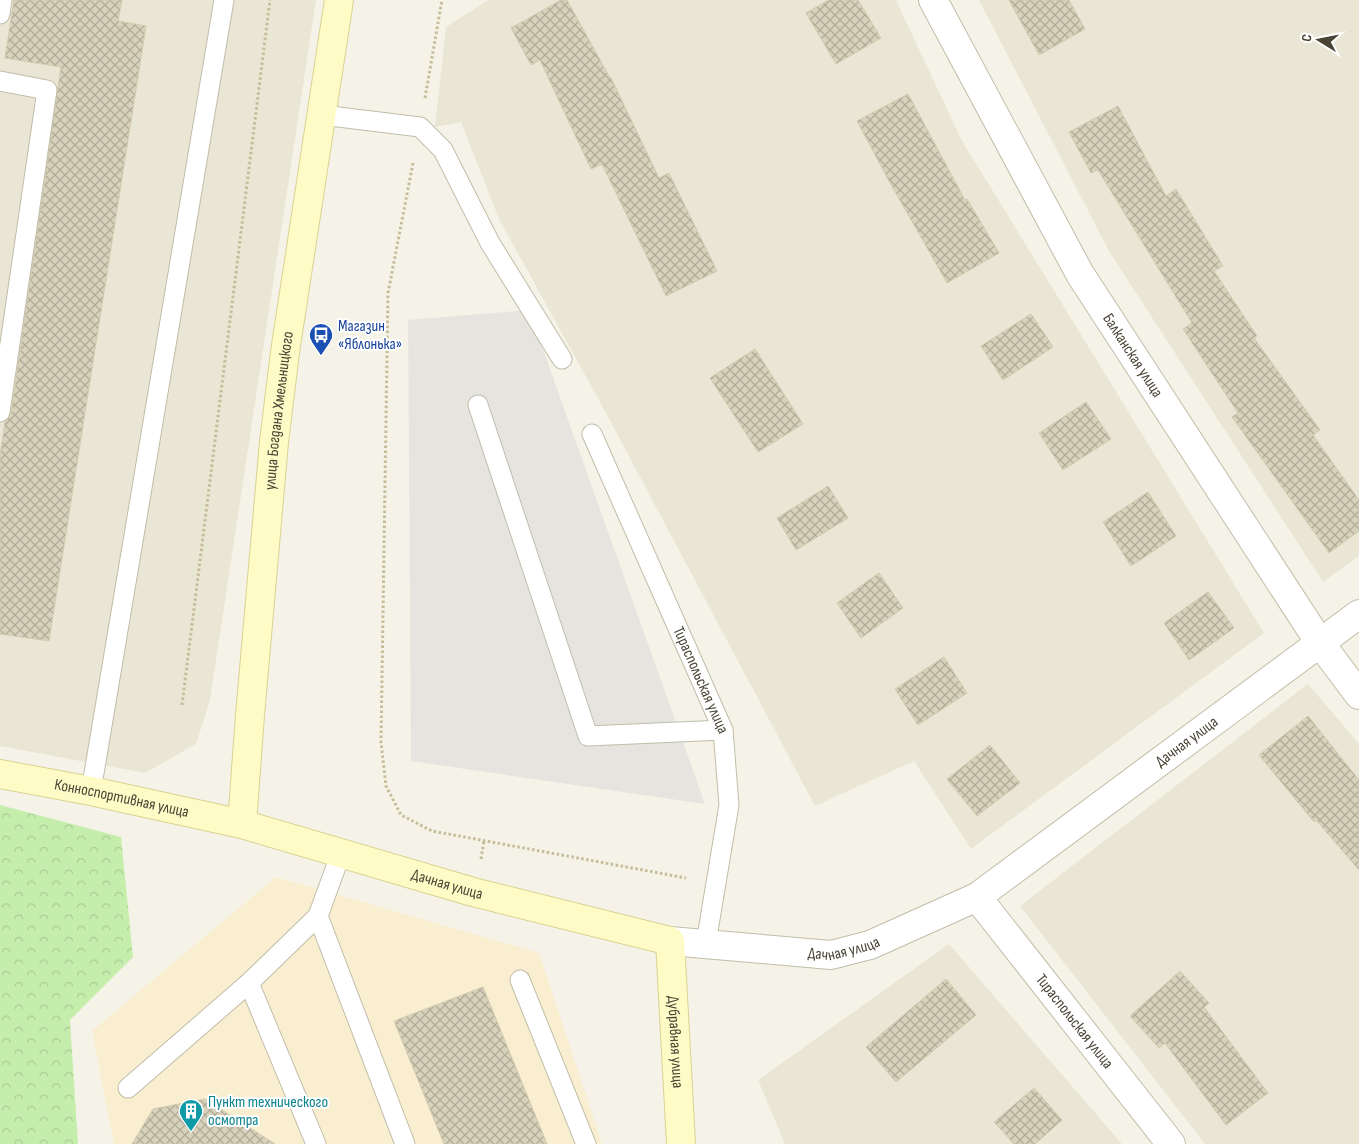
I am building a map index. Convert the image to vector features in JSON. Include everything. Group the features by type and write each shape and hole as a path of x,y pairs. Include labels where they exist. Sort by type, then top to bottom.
{"main road":[{"name":"улица Богдана Хмельницкого","path":"242,824 274,442 285,352 339,0"},
{"name":"Конноспортивная улица","path":"0,774 92,791 242,824"},
{"name":"Дачная улица","path":"242,824 473,892 670,941"},
{"name":"Дубравная улица","path":"670,941 681,1144"}],"street":[{"name":"Балканская улица","path":"933,0 1080,274 1320,643 1359,695"},
{"name":"Дачная улица","path":"670,941 831,956 870,945 977,897 1359,614"},
{"name":"Тираспольская улица","path":"977,897 1171,1144"}],"lane":[{"path":"0,14 2,0"},
{"path":"92,791 224,0"},
{"path":"0,81 48,90 0,412"},
{"path":"322,115 420,127 443,150 490,243 562,359"},
{"path":"478,405 588,736 723,730"},
{"name":"Тираспольская улица","path":"592,434 723,730 729,805 706,943"},
{"path":"128,1088 249,984 318,916 341,853"},
{"path":"318,916 405,1144"},
{"path":"520,980 586,1144"},
{"path":"249,984 316,1144"}],"path":[{"path":"182,705 270,0"},
{"path":"442,0 388,293 381,742 386,786 401,815 432,831 716,884"},
{"path":"479,867 484,841"}],"shaded area":[{"path":"0,0 316,0 210,700 196,744 145,773 0,746"},
{"path":"488,0 896,0 961,139 1264,633 971,849 914,761 815,806 606,413 499,219 461,122 435,127 446,27"},
{"path":"979,0 1359,0 1359,556 1323,582 1109,251"},
{"path":"529,310 705,804 411,761 408,320"},
{"path":"1308,684 1359,744 1359,1144 1205,1144 1020,906"},
{"path":"276,877 539,953 602,1144 114,1144 92,1031"},
{"path":"949,944 1122,1144 785,1144 758,1080"}],"green space":[{"path":"0,805 121,837 133,957 70,1020 78,1144 0,1144"}],"building":[{"path":"14,0 122,0 118,21 146,26 49,641 0,634 0,456 5,422 11,414 61,67 5,58"},
{"path":"561,0 567,0 611,78 659,178 669,173 717,271 666,296 602,164 591,169 540,60 531,65 511,28"},
{"path":"829,0 858,0 881,38 836,64 806,13"},
{"path":"1009,0 1069,0 1085,29 1039,55"},
{"path":"908,94 965,200 967,199 999,253 947,283 857,121"},
{"path":"1118,106 1166,196 1176,189 1223,266 1214,271 1257,336 1254,338 1320,430 1313,435 1359,500 1359,531 1329,553 1232,417 1238,413 1183,329 1192,323 1098,170 1091,173 1069,132"},
{"path":"1031,314 1053,347 1003,380 981,346"},
{"path":"755,349 803,424 758,452 710,378"},
{"path":"1086,402 1111,439 1063,470 1039,433"},
{"path":"828,486 848,518 796,550 777,518"},
{"path":"1148,492 1176,536 1131,566 1103,522"},
{"path":"879,573 903,608 861,638 837,603"},
{"path":"1208,592 1234,628 1189,660 1164,623"},
{"path":"944,657 967,693 918,725 895,689"},
{"path":"1308,716 1359,780 1359,870 1316,820 1314,822 1259,755"},
{"path":"990,745 1020,783 977,816 947,779"},
{"path":"1180,971 1209,1003 1204,1007 1268,1093 1226,1125 1165,1043 1159,1048 1130,1016"},
{"path":"946,979 976,1015 896,1082 866,1047"},
{"path":"483,987 547,1144 444,1144 394,1021"},
{"path":"1034,1088 1062,1120 1035,1144 1014,1144 994,1122"},
{"name":"Пункт технического осмотра","path":"205,1099 275,1144 132,1144 153,1109"}],"place":[{"name":"Магазин «Яблонька»","path":"321,356"},
{"name":"Пункт технического осмотра","path":"191,1132"}]}
